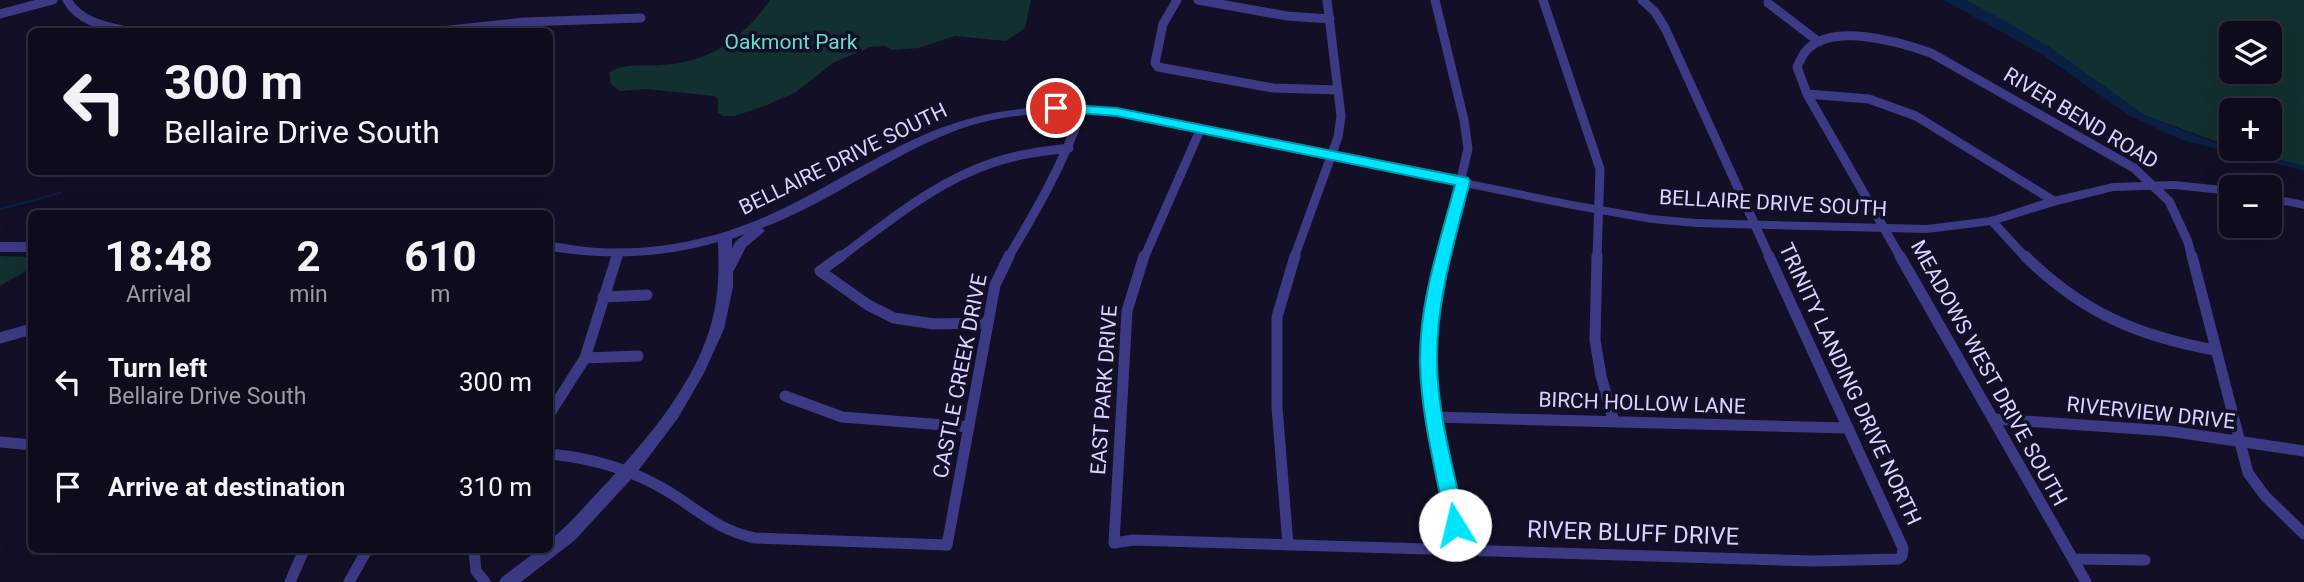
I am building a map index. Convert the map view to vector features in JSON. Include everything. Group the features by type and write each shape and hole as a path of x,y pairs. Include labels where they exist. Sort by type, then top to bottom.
{"street":[{"path":"1,13 53,0"},
{"path":"67,0 70,8 79,15 113,28"},
{"path":"1177,0 1161,32 1155,63 1158,68 1273,88 1338,90"},
{"path":"1198,0 1287,16 1330,19"},
{"path":"1288,545 1278,407 1277,317 1287,277 1338,137 1341,116 1327,0"},
{"path":"1435,0 1464,120 1468,158 1432,306 1428,360 1435,417 1460,551"},
{"path":"1543,0 1600,169 1601,210 1595,340 1601,376 1614,422"},
{"name":"TRINITY LANDING DRIVE NORTH","path":"1642,0 1655,12 1665,28 1756,226 1903,548 1902,556 1898,559"},
{"path":"1768,3 1819,42"},
{"path":"469,28 524,22 641,18"},
{"name":"RIVER BEND ROAD","path":"1819,42 1835,38 1865,37 1901,42 1931,53 2119,158 2155,185 2177,215 2188,242 2239,442 2255,484 2304,534"},
{"name":"MEADOWS WEST DRIVE SOUTH","path":"1819,42 1810,47 1798,62 1798,73 1807,94 2086,582"},
{"path":"1807,94 1869,99 1916,116 2054,201"},
{"name":"BELLAIRE DRIVE SOUTH","path":"553,247 588,253 618,253 682,247 725,237 775,218 943,131 1011,113 1082,109 1117,112 1202,128 1652,219 1756,226 1886,229 1959,227 1992,221 2054,201 2113,187 2155,185 2219,190"},
{"name":"CASTLE CREEK DRIVE","path":"629,470 673,494 714,526 732,534 755,538 947,545 986,323 1001,269 1069,148 1082,109"},
{"name":"EAST PARK DRIVE","path":"1114,543 1127,311 1133,282 1202,128"},
{"path":"986,323 925,322 885,315 820,271 925,196 962,174 1014,154 1069,148"},
{"path":"2282,200 2304,205"},
{"path":"727,270 741,244 775,218"},
{"path":"1992,221 2035,269 2089,309 2143,334 2216,350"},
{"path":"553,548 569,535 629,470 673,414 709,350 717,329 727,270 725,237"},
{"path":"0,247 28,247"},
{"path":"553,408 585,358 618,253"},
{"path":"603,297 647,295"},
{"path":"0,338 28,330"},
{"path":"585,358 638,356"},
{"path":"785,397 842,417 969,427"},
{"name":"BIRCH HOLLOW LANE","path":"1435,417 1847,428"},
{"name":"RIVERVIEW DRIVE","path":"1994,419 2169,431 2304,452"},
{"path":"0,442 28,445"},
{"path":"553,454 629,470"},
{"name":"RIVER BLUFF DRIVE","path":"1114,543 1133,540 1814,561 1898,559"},
{"path":"290,582 303,553"},
{"path":"349,582 365,553"},
{"path":"474,553 476,570 485,582"},
{"path":"509,582 546,553"},
{"path":"2073,559 2145,560"}],"green space":[{"name":"Oakmont Park","path":"770,0 1031,0 1025,28 1006,41 955,36 919,48 893,50 885,46 870,47 833,63 796,92 735,116 718,113 718,99 714,96 646,89 620,91 611,84 609,73 621,67 679,63 724,46 760,14"},
{"path":"1965,0 2304,0 2304,166 2282,160 2282,98 2219,98 2219,143 2144,115 2049,47"},
{"path":"0,256 28,257 28,270 0,286"}],"water":[{"path":"1944,0 1965,0 2007,22 2049,47 2144,115 2219,144 2219,149 2182,140 2128,115 2043,55"},
{"path":"2265,161 2282,161 2304,166 2304,171"}],"waterway":[{"path":"0,209 60,193"}],"route":[{"path":"1056,108 1117,112 1463,181 1436,284 1428,360 1432,398 1455,525"}]}
